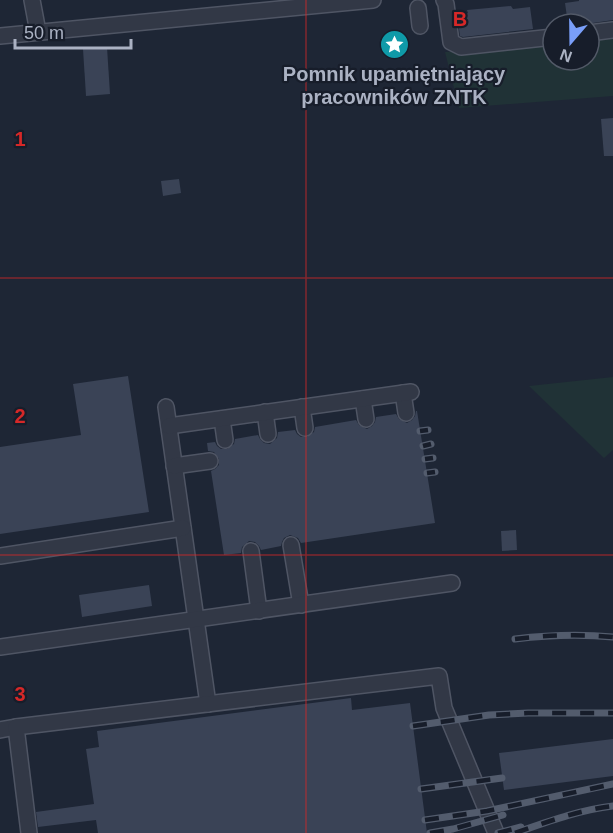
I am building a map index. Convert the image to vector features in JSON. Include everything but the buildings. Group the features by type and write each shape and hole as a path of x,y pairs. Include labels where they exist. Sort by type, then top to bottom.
{"street":[{"path":"32,0 38,32"},
{"path":"0,36 373,0"},
{"path":"444,0 447,4 451,42 461,47 541,38"},
{"path":"418,8 420,26"},
{"path":"169,426 407,392 406,413"},
{"path":"363,399 366,419"},
{"path":"166,407 208,704"},
{"path":"302,407 305,428"},
{"path":"265,412 268,434"},
{"path":"222,419 225,440"},
{"path":"174,466 210,461"},
{"path":"0,556 183,528"},
{"path":"291,545 301,604"},
{"path":"251,551 259,611"},
{"path":"0,647 452,583"},
{"path":"0,730 439,676 444,708 496,833"},
{"path":"16,727 29,833"}],"shaded area":[{"path":"613,35 613,96 459,108 445,52 541,43 541,72 601,72 601,36"},
{"path":"613,377 613,450 604,458 529,386"}],"railway":[{"path":"420,431 428,430"},
{"path":"423,446 431,444"},
{"path":"425,459 433,458"},
{"path":"427,473 435,472"},
{"path":"515,639 564,635 613,637"},
{"path":"413,726 489,715 613,713"},
{"path":"421,789 502,778"},
{"path":"425,820 487,811 613,784"},
{"path":"515,833 575,813 613,806"},
{"path":"430,833 503,815"},
{"path":"498,833 521,827"}],"place":[{"name":"Pomnik upamiętniający pracowników ZNTK","path":"394,44"}]}
